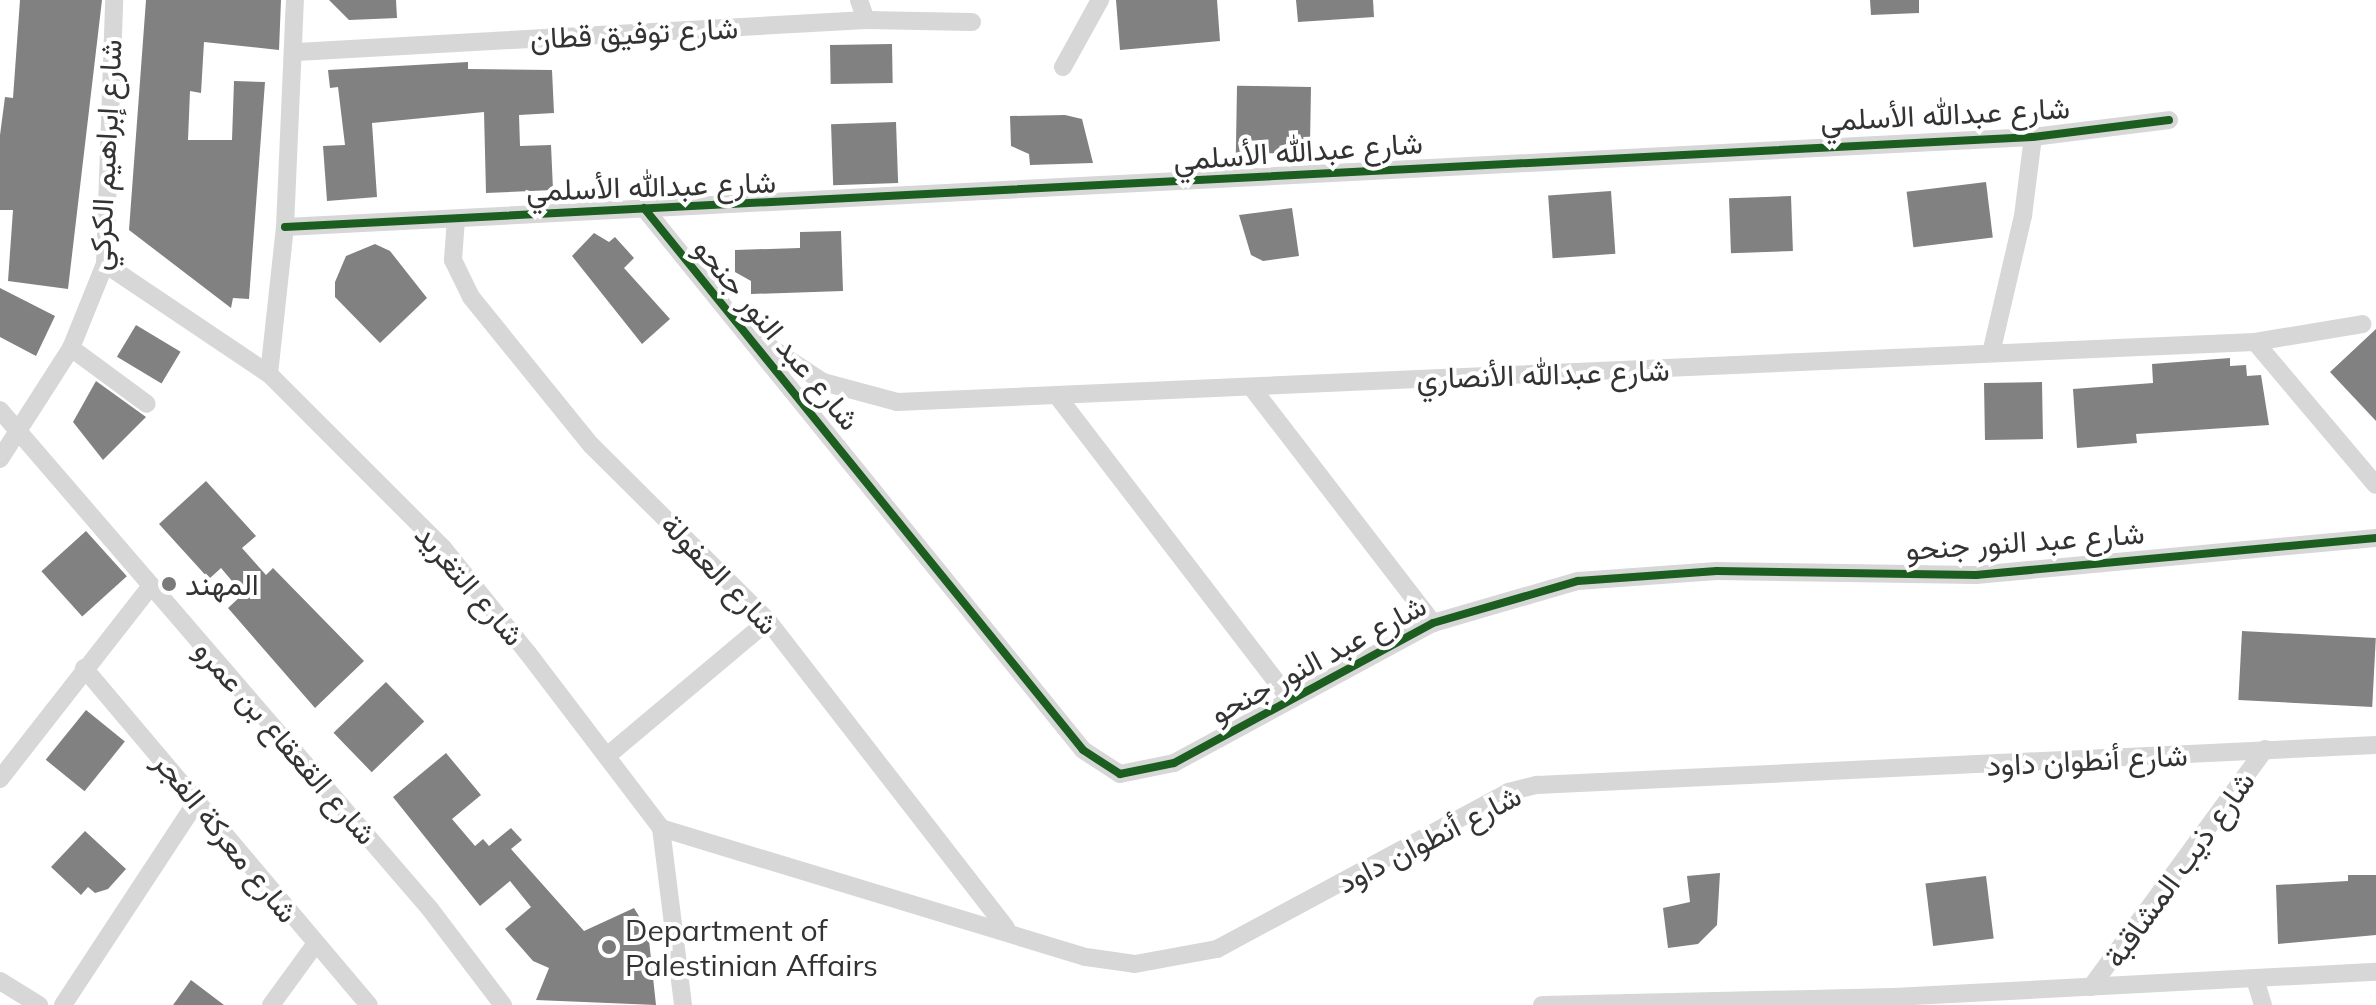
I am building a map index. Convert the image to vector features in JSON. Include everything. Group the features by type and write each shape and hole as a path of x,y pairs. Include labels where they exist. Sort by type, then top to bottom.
{"street":[{"name":"شارع إبراهيم الكركي","path":"0,459 19,434 71,348 105,264 114,0"},
{"path":"269,374 285,227 297,52 295,0"},
{"path":"859,0 866,20"},
{"path":"1063,67 1100,0"},
{"name":"شارع توفيق قطان","path":"297,52 866,20 972,22"},
{"name":"شارع عبدالله الأسلمي","path":"285,227 2033,137 2169,120"},
{"path":"1992,349 2023,216 2033,137"},
{"name":"شارع عبد النور جنحو","path":"644,208 1096,763 1120,774 1174,763 1289,698 1433,623 1531,591 1639,572 1976,575 2376,538"},
{"name":"شارع العفولة","path":"456,219 453,260 471,297 591,445 768,621 1006,928"},
{"name":"شارع التغريد","path":"105,264 269,374 443,548 607,756 661,828 683,1005"},
{"name":"شارع عبدالله الأنصاري","path":"742,328 823,382 863,398 1058,397 1992,349 2255,342 2362,324"},
{"path":"2255,342 2376,485"},
{"path":"71,348 147,404"},
{"path":"1252,388 1433,623"},
{"path":"1058,397 1289,698"},
{"name":"شارع القعقاع بن عمرو","path":"0,410 430,909 497,1003"},
{"path":"0,779 151,586"},
{"path":"607,756 768,621"},
{"name":"شارع معركة الفجر","path":"84,668 314,946 369,1005"},
{"name":"شارع أنطوان داود","path":"661,828 1006,928 1109,962 1188,956 1271,923 1508,792 1576,779 2376,745"},
{"name":"شارع ذيب المشاقبة","path":"2091,987 2265,749"},
{"path":"63,1005 197,801"},
{"path":"271,1005 314,946"},
{"path":"1542,1005 1740,1002 2376,972"},
{"path":"2255,979 2263,1005"},
{"path":"0,981 39,1005"},
{"path":"2138,1005 2142,985"}],"building":[{"path":"20,0 102,0 68,289 8,281 13,210 0,210 0,135 5,97 13,98"},
{"path":"146,0 281,0 279,50 204,42 201,93 190,91 188,140 232,140 234,81 265,82 249,299 233,298 231,308 129,230"},
{"path":"329,0 396,0 397,18 349,20"},
{"path":"1116,0 1217,0 1220,41 1120,50"},
{"path":"1296,0 1373,0 1374,17 1298,22"},
{"path":"1870,0 1919,0 1919,13 1871,15"},
{"path":"892,44 893,83 831,84 830,45"},
{"path":"468,62 468,69 552,70 554,113 519,115 520,146 551,145 553,190 486,193 484,112 372,123 377,197 327,201 323,146 345,145 338,87 330,88 328,70"},
{"path":"1237,86 1311,87 1310,154 1236,153"},
{"path":"1065,115 1082,119 1093,163 1030,165 1029,154 1011,146 1010,116"},
{"path":"896,122 898,183 833,185 831,124"},
{"path":"1986,182 1993,238 1913,247 1907,192"},
{"path":"1611,191 1615,254 1553,258 1548,195"},
{"path":"1791,196 1793,251 1731,253 1729,198"},
{"path":"1292,208 1299,256 1263,261 1251,255 1239,215"},
{"path":"841,231 843,291 751,294 751,281 735,272 735,250 800,248 800,232"},
{"path":"594,233 609,242 615,237 634,258 624,268 670,319 642,344 572,256"},
{"path":"375,244 390,251 427,298 380,343 335,297 335,282 346,256"},
{"path":"0,288 55,316 36,356 0,337"},
{"path":"136,325 181,352 162,383 117,357"},
{"path":"2376,329 2376,421 2330,372"},
{"path":"2230,358 2230,366 2246,365 2247,376 2261,375 2269,425 2136,434 2137,443 2077,448 2073,389 2153,383 2152,364"},
{"path":"96,381 146,417 103,460 73,422"},
{"path":"2042,382 2043,439 1985,440 1984,383"},
{"path":"206,481 256,536 242,548 266,575 273,568 364,661 315,708 228,608 243,594 221,568 209,579 159,524"},
{"path":"86,531 127,576 82,616 41,571"},
{"path":"2242,631 2376,638 2372,707 2238,700"},
{"path":"386,682 424,722 372,772 333,733"},
{"path":"86,710 125,741 85,791 46,760"},
{"path":"446,753 481,795 452,819 475,846 483,839 489,846 511,828 522,840 511,849 584,931 634,908 648,931 656,1005 536,1000 549,968 533,961 505,929 531,907 510,881 480,906 393,797"},
{"path":"85,831 126,869 108,889 95,893 88,887 81,895 51,867"},
{"path":"1720,873 1717,925 1698,944 1668,948 1663,908 1690,902 1687,876"},
{"path":"2348,875 2376,875 2376,935 2278,944 2276,885 2348,881"},
{"path":"1986,876 1994,939 1933,946 1925,883"},
{"path":"191,980 224,1005 173,1005"}],"cycle path":[{"path":"285,227 2033,137 2169,120"},
{"path":"644,208 1083,750 1120,774 1174,763 1433,623 1578,581 1717,571 1976,575 2376,538"}],"place":[{"name":"المهند","path":"169,584"},
{"name":"Department of Palestinian Affairs","path":"609,947"}]}
